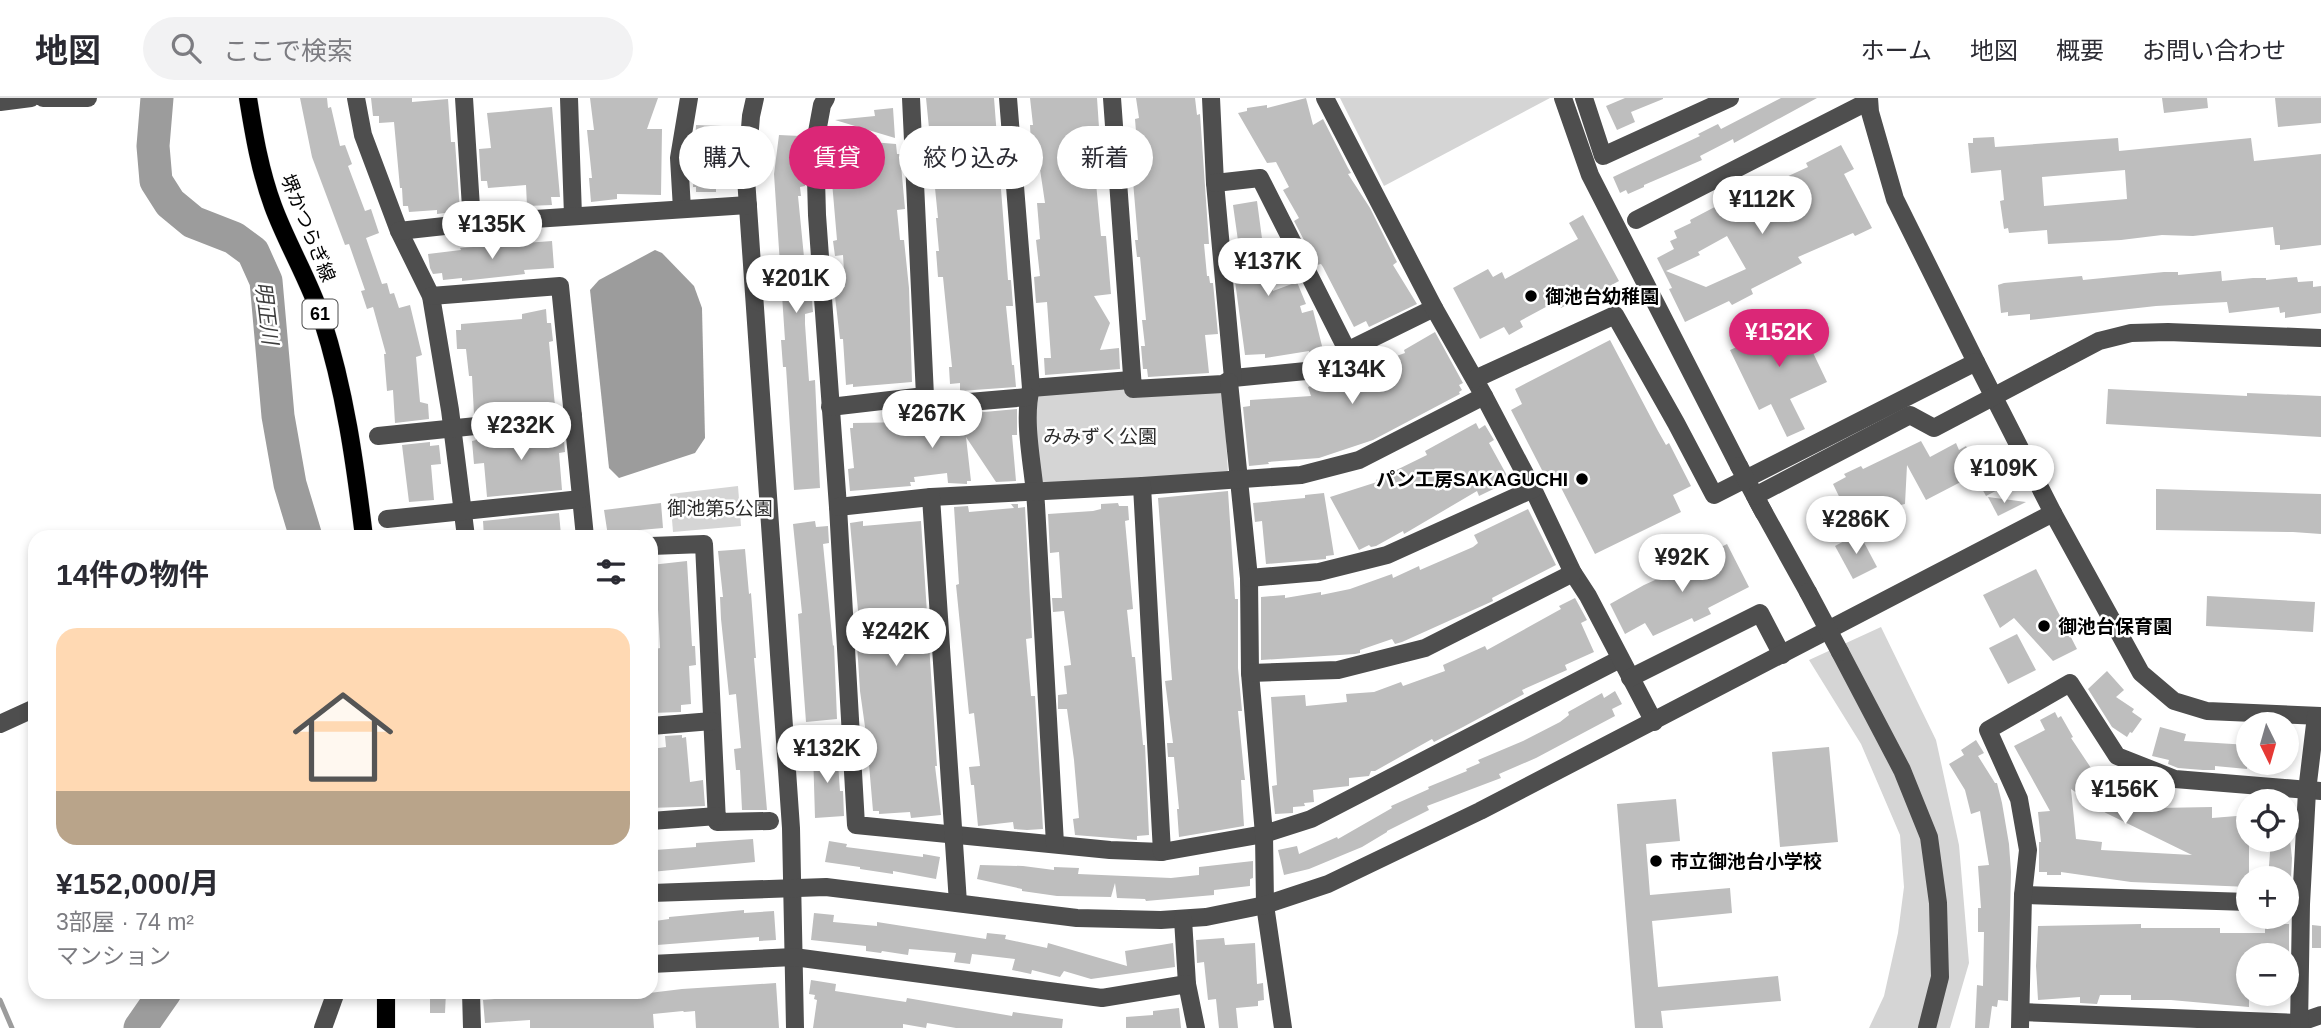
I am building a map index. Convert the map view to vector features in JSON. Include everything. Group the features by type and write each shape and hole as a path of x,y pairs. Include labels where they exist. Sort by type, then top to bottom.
{"main road":[{"name":"堺かつらぎ線","path":"248,98 256,150 273,206 321,316 337,371 351,433 363,530"},
{"path":"386,999 386,1028"}],"street":[{"path":"0,102 31,98"},
{"path":"43,98 88,98"},
{"path":"356,98 363,135 399,230 431,296 465,530"},
{"path":"464,98 472,223"},
{"path":"569,98 573,216"},
{"path":"682,209 679,158 689,98"},
{"path":"755,98 746,178 790,814 795,1028"},
{"path":"826,98 822,105 815,143 856,825 954,836 1162,852 1264,834 1311,819 1620,659"},
{"path":"911,98 925,396 934,405 1131,380"},
{"path":"1008,98 1029,393 1055,844"},
{"path":"1112,98 1133,389 1306,371 1434,308"},
{"path":"1211,98 1237,478 1249,578 1250,673 1264,834 1265,905 1283,1028"},
{"path":"1325,98 1434,308 1533,489 1573,573 1588,596 1654,722"},
{"path":"1563,98 1590,175 1739,466 1902,770 1928,837 1938,903 1940,977 1927,1028"},
{"path":"1584,98 1603,156 1730,98"},
{"path":"1636,220 1869,99 1870,112 1895,199 2053,513 2141,673 2174,701 2207,711 2319,716 2314,791 2299,876"},
{"path":"1215,183 1260,177 1348,352"},
{"path":"399,230 748,205"},
{"path":"431,296 560,286 584,530"},
{"path":"1475,379 1615,315 1714,495 1976,362"},
{"path":"1758,502 1910,415 1934,428 2099,341 2131,333 2168,332 2321,338"},
{"path":"830,407 925,396"},
{"path":"838,507 931,497 1301,475 1359,460 1484,396"},
{"path":"378,436 573,416"},
{"path":"1142,486 1162,852"},
{"path":"1249,578 1320,572 1387,555 1533,489"},
{"path":"931,497 958,903"},
{"path":"387,519 581,499"},
{"path":"658,893 792,886 826,887 1077,918 1183,919 1265,905 1328,884 1479,811 2053,513"},
{"path":"658,546 704,544 718,822 770,821"},
{"path":"1250,673 1338,670 1425,648 1573,573"},
{"path":"1630,678 1760,613 1782,655"},
{"path":"2314,791 2175,779 2117,756 2070,683 1988,730 2019,799 2028,850 2023,895 2021,1020 2299,1026 2321,1015"},
{"path":"0,724 28,711"},
{"path":"658,725 712,721"},
{"path":"658,820 717,816"},
{"path":"2023,895 2236,902"},
{"path":"1183,919 1189,980 1187,984 1196,1028"},
{"path":"2295,929 2299,1026"},
{"path":"658,964 794,957 1102,998 1187,984"},
{"path":"324,1028 334,999"},
{"path":"471,999 472,1028"}],"green space":[{"path":"1340,98 1550,98 1384,186"},
{"name":"みみずく公園","path":"1223,384 1228,473 1036,484 1031,395"},
{"name":"御池第5公園","path":"738,486 741,526 673,532 670,494"},
{"path":"1881,627 1936,740 1959,845 1969,963 1950,1028 1869,1028 1884,996 1898,933 1904,887 1900,835 1861,744 1809,660"}],"shaded area":[{"path":"655,250 662,253 694,286 702,308 705,438 695,453 619,478 609,468 590,290 599,280"}],"building":[{"path":"300,98 327,98 328,108 331,107 340,146 345,145 352,164 348,166 365,211 371,209 379,233 366,238 382,284 387,283 399,308 410,305 422,355 416,357 420,402 428,404 429,419 395,423 393,390 387,391 386,354 373,307 367,309 361,291 365,290 349,244 345,245 312,157"},
{"path":"371,98 412,98 412,102 448,99 451,142 455,142 460,211 437,214 437,210 409,212 408,206 403,206 394,122 379,123 379,116 373,116"},
{"path":"590,98 658,98 647,129 662,129 661,195 617,194 617,199 591,202 589,178 592,178 587,130 594,130"},
{"path":"926,98 994,98 996,126 929,126"},
{"path":"1030,98 1097,98 1099,126 1057,126 1057,189 1097,189 1101,236 1106,236 1111,294 1094,296 1110,323 1100,350 1119,348 1120,369 1045,375 1044,358 1051,358 1047,302 1036,303 1034,277 1040,276 1036,240 1040,239 1037,203 1045,203 1043,126 1030,126 1033,125"},
{"path":"1136,98 1195,98 1197,115 1200,114 1209,244 1204,244 1207,276 1210,283 1213,283 1218,334 1205,335 1209,373 1148,377 1147,369 1143,369 1141,346 1145,346 1142,320 1146,320 1140,257 1137,257 1135,240 1138,240 1134,189 1153,189 1153,126 1136,126 1135,119 1139,118"},
{"path":"1306,98 1313,125 1323,119 1351,173 1348,174 1370,208 1397,262 1393,265 1417,304 1369,327 1366,321 1354,327 1323,267 1321,264 1317,265 1294,221 1299,218 1283,190 1289,187 1276,162 1267,163 1238,113 1247,111 1247,108 1267,105 1267,108"},
{"path":"1625,98 1663,99 1631,112 1635,122 1617,130 1606,106"},
{"path":"1781,98 1817,98 1734,143 1733,139 1700,156 1702,160 1628,194 1626,190 1620,193 1613,177 1700,136 1698,134 1718,124 1721,129"},
{"path":"2162,98 2207,98 2208,108 2164,113"},
{"path":"2275,98 2321,98 2321,123 2278,127"},
{"path":"552,107 560,197 551,197 552,205 527,206 526,185 488,188 487,181 481,181 479,149 491,148 487,113"},
{"path":"893,108 895,138 885,135 885,126 855,126 835,120 875,116 874,110"},
{"path":"779,135 789,135 789,189 800,189 801,196 798,196 804,257 813,312 805,314 805,324 809,381 815,380 820,488 794,490 786,367 783,367 781,340 785,340 775,166"},
{"path":"1994,137 1995,147 2118,138 2119,151 2251,138 2254,161 2321,154 2321,245 2280,250 2280,245 2275,245 2273,227 2193,236 2162,235 2048,244 2047,230 2009,233 2008,228 2004,229 2000,201 2004,200 2001,170 1971,173 1968,143 1973,143 1973,138","holes":["2125,170 2127,199 2044,206 2042,177"]},
{"path":"885,143 896,144 899,154 899,189 903,189 905,209 897,210 900,240 904,240 909,288 912,382 853,387 853,384 846,385 843,339 840,339 834,288 845,287 843,255 835,256 833,241 837,240 833,189 885,189"},
{"path":"1841,145 1854,169 1844,174 1872,228 1855,236 1853,233 1798,257 1802,263 1751,289 1753,294 1732,305 1729,301 1685,322 1657,258 1674,249 1670,241 1677,238 1674,231 1728,200 1732,207 1776,185 1775,182 1808,167 1806,163","holes":["1727,236 1746,269 1706,287 1666,271 1700,255 1698,252"]},
{"path":"696,189 716,189 716,192 696,192"},
{"path":"935,189 1001,189 1008,280 1011,280 1013,306 1006,306 1016,387 960,391 960,383 950,384 949,367 952,367 943,277 938,277 936,251 939,251"},
{"path":"1257,201 1263,246 1269,245 1273,291 1297,282 1306,304 1300,306 1302,313 1313,310 1323,350 1310,356 1309,351 1265,358 1265,354 1245,355 1235,281 1239,281 1236,248 1239,248 1233,205"},
{"path":"1583,215 1619,281 1574,305 1572,302 1561,308 1557,301 1520,321 1523,327 1509,335 1504,327 1480,339 1453,288 1488,269 1493,277 1502,272 1505,279 1578,239 1569,223"},
{"path":"552,241 554,268 524,270 525,274 462,281 462,278 443,280 442,273 433,274 430,268 428,254 461,250 460,248"},
{"path":"2221,271 2222,281 2297,277 2298,282 2313,281 2313,287 2321,286 2321,313 2285,318 2285,312 2280,313 2279,307 2229,313 2227,302 2156,306 2030,320 2030,314 2008,316 2008,312 2001,313 1998,285 2004,283 2082,276 2083,280 2164,272 2178,272 2178,275"},
{"path":"546,309 553,341 549,342 555,406 474,415 472,376 469,376 466,349 457,349 456,330 461,330 461,324 522,319 522,314"},
{"path":"1796,317 1827,382 1790,399 1805,429 1787,437 1771,404 1759,410 1730,350 1746,343 1741,332 1764,321 1768,330"},
{"path":"1435,332 1463,383 1459,385 1462,390 1460,394 1373,440 1319,458 1249,466 1243,407 1250,406 1250,400 1311,396 1308,387 1405,353 1404,350"},
{"path":"1610,340 1658,431 1666,445 1669,443 1691,486 1673,495 1681,512 1595,554 1552,470 1544,474 1511,410 1522,404 1515,389"},
{"path":"2108,389 2247,396 2247,393 2321,396 2321,437 2106,424"},
{"path":"1017,409 1017,435 1012,435 1016,481 996,482 966,437 971,481 967,481 967,484 948,483 947,473 914,477 915,482 910,482 911,486 850,491 848,469 854,468 850,428 853,428 853,423 912,422"},
{"path":"1476,423 1479,429 1485,425 1494,440 1489,443 1510,481 1479,496 1477,491 1404,534 1403,531 1376,546 1369,545 1359,550 1330,497 1377,482 1376,480 1427,455 1425,451"},
{"path":"563,430 565,452 559,453 562,490 487,497 484,463 474,464 472,441 476,440 476,437"},
{"path":"1921,441 1930,457 1956,443 1959,450 1966,446 1980,472 1926,500 1907,465 1905,504 1892,507 1892,502 1851,521 1833,484 1846,477 1844,474 1861,466 1863,469"},
{"path":"430,442 430,446 439,445 441,464 431,465 434,500 409,502 402,445"},
{"path":"2003,462 2013,482 1986,496 1975,476"},
{"path":"2156,489 2321,494 2321,534 2156,530"},
{"path":"1228,491 1235,599 1238,599 1238,668 1242,711 1238,711 1245,780 1241,780 1244,826 1179,837 1174,757 1168,757 1167,743 1173,743 1165,681 1172,680 1158,498"},
{"path":"1324,493 1334,555 1326,556 1326,559 1266,564 1262,521 1255,522 1253,503 1305,498 1305,495"},
{"path":"1988,497 2026,502 1998,516"},
{"path":"661,503 663,528 607,530 604,510"},
{"path":"1118,503 1119,506 1128,506 1129,520 1125,521 1133,609 1127,610 1145,745 1149,835 1137,836 1137,840 1075,835 1073,819 1079,818 1074,760 1067,709 1058,709 1058,695 1067,694 1064,666 1071,665 1064,611 1053,612 1052,598 1062,598 1059,552 1050,553 1048,514 1093,511 1101,509 1101,504"},
{"path":"1011,504 1018,504 1018,508 1025,507 1032,638 1026,639 1031,696 1035,696 1043,829 1014,829 1013,822 978,826 974,785 971,785 969,767 980,766 974,713 969,714 956,585 959,584 954,507 968,506 969,512 1014,508"},
{"path":"1528,509 1556,565 1492,598 1493,601 1402,642 1395,644 1392,639 1360,650 1360,653 1261,660 1261,597 1285,595 1285,598 1321,592 1321,595 1350,589 1392,574 1393,578 1419,566 1420,570 1473,547 1478,543 1474,535"},
{"path":"559,513 561,530 484,530 483,521"},
{"path":"815,521 816,527 828,526 829,543 823,544 834,645 837,719 806,722 798,614 802,613 793,524"},
{"path":"863,521 863,526 921,521 935,766 941,815 911,818 910,812 879,814 879,811 873,811 860,691 857,644 861,643 850,523"},
{"path":"1859,533 1877,567 1853,579 1835,546"},
{"path":"1727,544 1749,587 1708,608 1711,614 1694,622 1692,618 1653,636 1645,623 1625,634 1610,604"},
{"path":"745,549 749,594 751,593 767,810 742,810 740,770 736,770 734,749 741,748 736,694 729,695 721,619 720,597 723,597 718,551"},
{"path":"687,561 692,646 695,646 696,665 689,666 691,704 681,705 681,712 658,713 658,564"},
{"path":"2036,569 2077,649 2053,661 2014,618 2000,628 1983,595"},
{"path":"2207,596 2315,602 2313,632 2206,626"},
{"path":"1575,598 1587,620 1581,623 1594,652 1565,665 1567,670 1522,690 1524,694 1463,727 1434,742 1432,739 1371,771 1369,776 1349,778 1349,786 1313,790 1314,802 1293,807 1293,813 1275,814 1272,786 1277,785 1271,697 1305,695 1306,706 1347,702 1346,694 1374,692 1401,682 1403,686 1445,671 1443,665 1485,646 1487,650 1561,609 1559,606"},
{"path":"2017,634 2036,670 2008,684 1989,648"},
{"path":"2107,671 2124,690 2116,697 2134,709 2132,712 2142,719 2127,737 2112,727 2088,689"},
{"path":"1615,691 1622,704 1612,709 1615,716 1536,758 1499,774 1501,778 1427,806 1429,810 1362,847 1309,869 1284,875 1278,850 1297,846 1299,854 1337,837 1338,839 1392,808 1391,806 1467,771 1466,769 1480,763 1478,760 1560,722 1569,715 1568,712 1602,693 1604,698"},
{"path":"2055,712 2058,718 2061,716 2073,737 2071,738 2093,771 2087,775 2123,801 2126,795 2157,811 2158,808 2212,807 2212,818 2236,816 2236,852 2249,852 2249,866 2236,866 2236,886 2131,882 2061,872 2061,875 2047,875 2047,872 2039,872 2041,842 2038,812 2050,811 2014,746 2045,730 2040,720","holes":["2071,789 2106,813 2192,855 2101,850 2102,842 2076,839"]},
{"path":"2160,727 2186,734 2184,741 2236,744 2236,768 2178,768 2168,764 2169,760 2152,756"},
{"path":"665,736 686,737 690,782 703,780 705,806 658,808 658,748 666,747"},
{"path":"1976,740 1984,753 1978,756 1997,783 2009,844 2011,872 2008,1001 1998,1000 1997,1007 1992,1006 1989,1028 1975,1028 1977,985 1983,986 1984,932 1978,932 1978,908 1981,908 1978,866 1989,865 1980,811 1971,814 1965,790 1949,764 1964,755 1961,750"},
{"path":"1829,747 1838,842 1780,847 1772,752"},
{"path":"837,749 844,816 815,818 813,751"},
{"path":"1676,799 1680,841 1646,844 1650,895 1730,888 1732,913 1652,921 1658,987 1778,976 1781,1001 1661,1011 1663,1028 1635,1028 1617,804"},
{"path":"753,839 755,862 658,871 658,850 696,847 696,843"},
{"path":"829,841 847,844 846,847 940,857 936,879 825,862"},
{"path":"2270,852 2291,852 2292,866 2269,866"},
{"path":"1253,861 1250,886 1214,890 1214,895 1146,901 1117,898 1115,883 1111,897 1057,896 1022,891 977,879 980,865 1054,870 1054,867 1079,868 1078,874 1171,878 1199,875 1199,867"},
{"path":"744,910 744,913 774,911 776,940 759,941 759,937 658,945 658,921 669,917"},
{"path":"814,913 834,915 833,922 877,926 877,922 986,939 987,933 1006,935 1005,939 1047,948 1048,943 1127,966 1125,951 1173,943 1175,967 1091,979 1064,971 1060,977 1032,970 1031,974 1012,970 1015,959 972,954 970,964 954,962 956,953 909,949 908,955 866,951 866,946 811,940"},
{"path":"2141,924 2141,928 2220,928 2220,933 2265,933 2265,929 2289,929 2289,943 2236,943 2236,1006 2171,1000 2131,1000 2131,995 2100,995 2097,1004 2080,1003 2080,997 2038,1000 2038,926"},
{"path":"2312,925 2321,926 2321,948 2312,948"},
{"path":"1224,938 1225,945 1255,943 1257,984 1263,983 1264,1000 1258,1001 1258,1006 1236,1008 1238,1028 1219,1028 1216,999 1208,1000 1204,962 1197,963 1196,940"},
{"path":"811,980 836,984 835,991 906,1002 907,998 1012,1016 1013,1012 1063,1019 1062,1028 956,1028 927,1023 926,1028 903,1024 903,1028 813,1028 817,1000 814,999 815,995 809,994"},
{"path":"776,983 779,1028 696,1028 695,1011 653,1014 654,1028 530,1028 530,1020 485,1023 483,1000 658,999 658,992"},
{"path":"430,999 446,999 445,1013 430,1013"},
{"path":"1179,1008 1181,1028 1126,1028 1126,1017 1153,1015 1153,1011"}],"waterway":[{"name":"明正川","path":"157,98 153,146 156,181 170,203 193,222 234,238 253,252 266,281 278,416 290,484 304,530"},
{"name":"明正川","path":"140,1028 160,999"},
{"path":"0,1000 12,1028"}],"place":[{"name":"御池台幼稚園","path":"1531,296"},
{"name":"パン工房SAKAGUCHI","path":"1582,479"},
{"name":"御池台保育園","path":"2044,626"},
{"name":"市立御池台小学校","path":"1656,861"}]}
